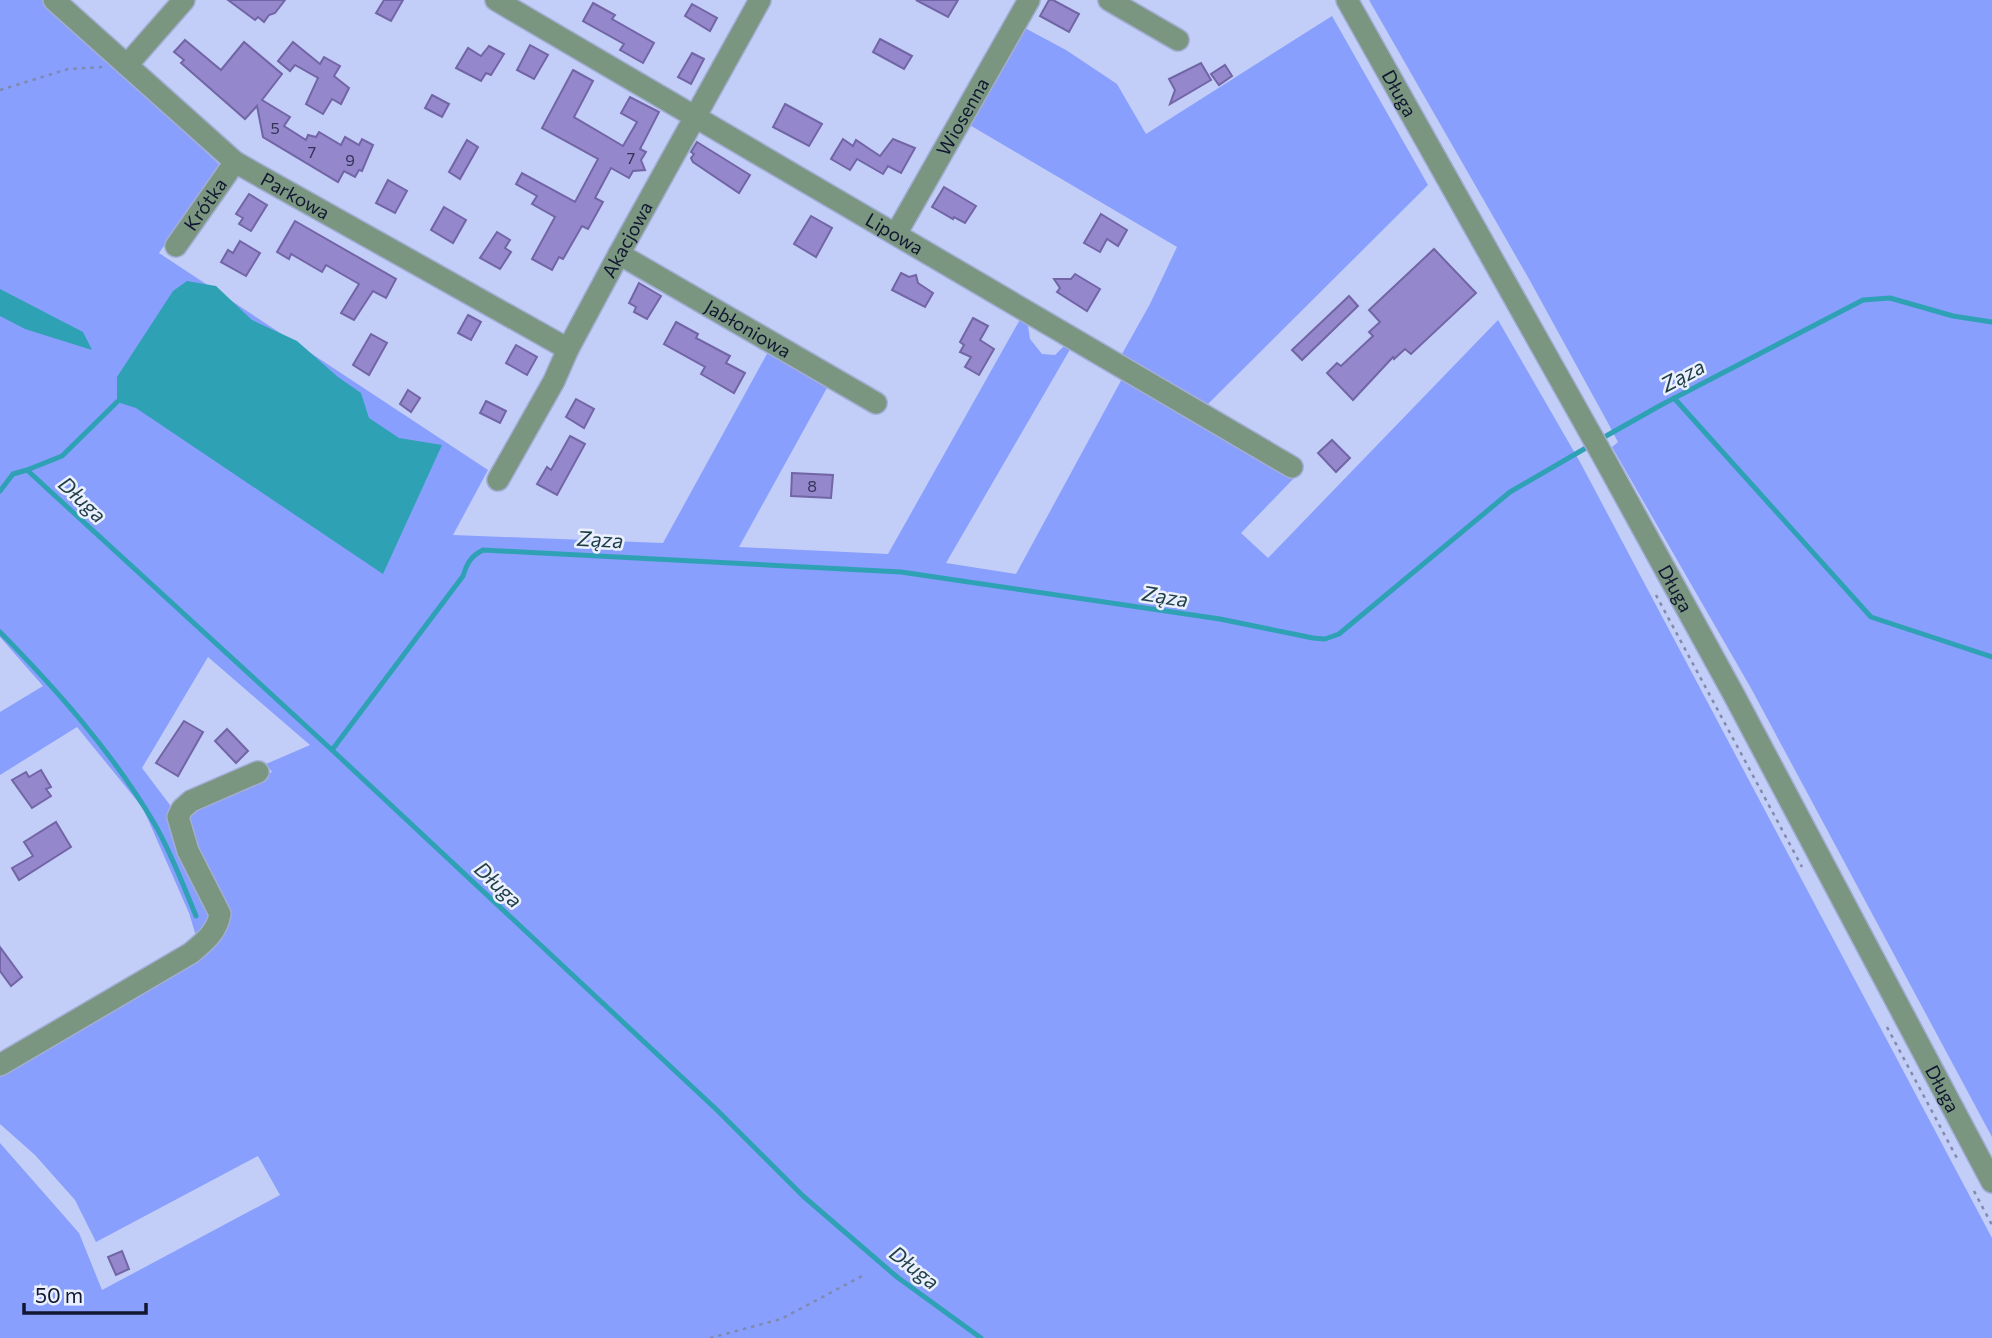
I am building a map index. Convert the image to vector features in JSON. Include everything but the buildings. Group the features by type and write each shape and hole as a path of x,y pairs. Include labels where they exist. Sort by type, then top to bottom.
{"street":[{"name":"Parkowa","path":"54,0 235,162 568,349"},
{"path":"127,65 184,0"},
{"name":"Lipowa","path":"496,0 1292,467"},
{"name":"Akacjowa","path":"498,480 760,0"},
{"name":"Wiosenna","path":"896,233 1029,0"},
{"path":"1109,0 1178,40"},
{"name":"Długa","path":"1347,0 1604,456 1992,1182"},
{"name":"Krótka","path":"176,246 235,162"},
{"name":"Jabłoniowa","path":"619,254 876,403"},
{"path":"0,1065 179,960 208,938 219,923 220,914 188,851 178,817 191,801 258,772"}],"path":[{"path":"0,90 68,69 127,65"},
{"path":"711,1337 781,1319 864,1275"}],"shaded area":[{"path":"0,0 42,0 220,165 159,253 488,470 453,535 663,543 768,352 828,386 739,547 888,554 1022,316 1027,319 1030,339 1042,354 1055,355 1067,343 1072,346 946,563 1016,574 1123,377 1295,477 1241,533 1268,558 1498,320 1580,462 1992,1238 1992,1338 0,1338 0,1143 79,1233 102,1290 280,1195 258,1156 96,1242 75,1200 35,1155 0,1124 0,1075 223,934 229,916 185,821 194,806 272,772 266,764 310,745 208,657 142,768 170,805 169,822 212,907 212,923 196,936 189,913 143,808 77,727 0,775 0,712 43,686 0,637"},
{"path":"1369,0 1992,0 1992,1137 1752,690 1612,447 1618,442 1608,423"},
{"path":"1332,16 1428,185 1208,404 1122,354 1177,247 968,124 1023,27 1066,50 1117,84 1146,134"},
{"path":"187,281 216,286 252,320 297,341 361,393 369,418 399,438 442,445 383,574 136,408 117,402 117,377 173,291"},
{"path":"0,289 83,332 92,350 25,329 0,316"}],"waterway":[{"name":"Ząza","path":"1599,440 1863,300 1890,298 1953,316 1992,322"},
{"path":"1674,398 1871,617 1992,657"},
{"path":"27,470 62,456 117,402"},
{"name":"Ząza","path":"332,750 463,576 470,560 483,550 901,572 1220,619 1325,639 1339,634 1510,492 1591,445"},
{"name":"Długa","path":"0,491 13,474 27,470 332,750 718,1111 803,1196 897,1277 981,1338"},
{"path":"0,632 63,699 121,772 160,834 196,916"}]}
